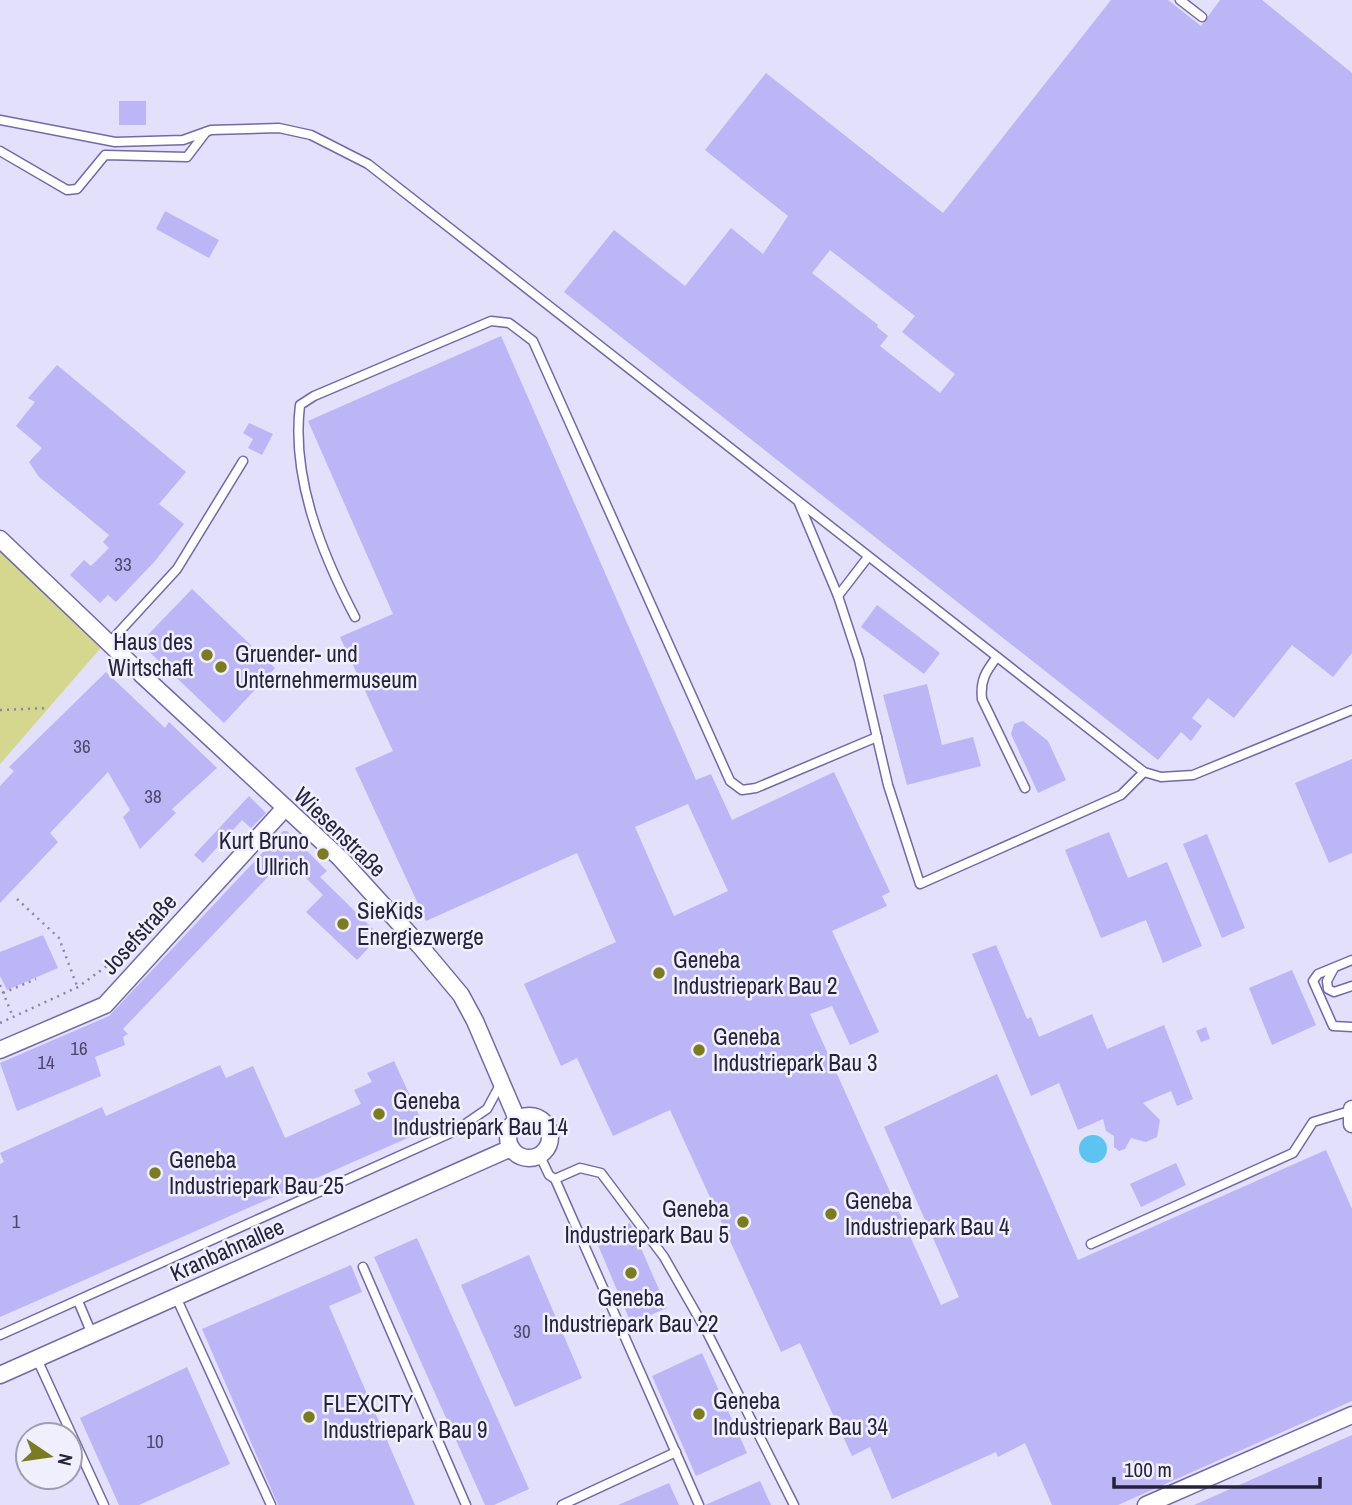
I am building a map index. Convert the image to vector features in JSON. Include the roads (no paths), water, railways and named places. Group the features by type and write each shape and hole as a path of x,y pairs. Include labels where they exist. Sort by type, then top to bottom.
{"street":[{"name":"Wiesenstraße","path":"0,539 284,809 340,858 461,995 517,1119"},
{"name":"Josefstraße","path":"0,1050 105,1005 284,809"},
{"path":"537,1117 547,1126 550,1140 540,1156 525,1158 511,1149 509,1130 517,1119 537,1117"},
{"name":"Kranbahnallee","path":"0,1375 511,1149"},
{"path":"1146,1505 1352,1415"}],"lane":[{"path":"1181,0 1202,17"},
{"path":"0,120 115,142 183,140 206,132 286,129 332,144 368,164 1144,772 1161,777 1193,775 1352,710"},
{"path":"0,151 67,190 77,189 106,155 187,157 206,132"},
{"path":"355,617 326,557 309,500 301,462 300,405 314,396 491,321 509,323 533,341 730,781 743,790 756,788 877,737"},
{"path":"109,643 177,569 243,461"},
{"path":"799,503 838,596 859,660 888,785 920,884 1121,795 1144,772"},
{"path":"838,596 869,557"},
{"path":"998,657 984,674 980,685 982,699 1025,789"},
{"path":"1352,960 1318,974 1313,981 1333,1026 1352,1027"},
{"path":"1335,967 1327,981 1328,989 1335,992 1352,986"},
{"path":"0,1335 456,1131 487,1109 501,1082"},
{"path":"1091,1244 1293,1153 1313,1122 1352,1115"},
{"path":"540,1156 549,1175 555,1179 699,1505"},
{"path":"555,1179 580,1168 601,1173 640,1223 664,1256 708,1334 794,1505"},
{"path":"363,1267 466,1505"},
{"path":"176,1297 271,1505"},
{"path":"78,1301 92,1334"},
{"path":"37,1359 104,1505"},
{"path":"562,1505 676,1452"}],"water":[{"path":"1093,1135 1103,1139 1107,1149 1103,1159 1093,1163 1083,1159 1079,1149 1083,1139"}],"place":[{"name":"Haus des Wirtschaft","path":"207,655"},
{"name":"Gruender- und Unternehmermuseum","path":"221,667"},
{"name":"Kurt Bruno Ullrich","path":"323,854"},
{"name":"SieKids Energiezwerge","path":"343,924"},
{"name":"Geneba Industriepark Bau 2","path":"659,973"},
{"name":"Geneba Industriepark Bau 3","path":"699,1050"},
{"name":"Geneba Industriepark Bau 14","path":"379,1114"},
{"name":"Geneba Industriepark Bau 25","path":"155,1173"},
{"name":"Geneba Industriepark Bau 4","path":"831,1214"},
{"name":"Geneba Industriepark Bau 5","path":"743,1222"},
{"name":"Geneba Industriepark Bau 22","path":"631,1273"},
{"name":"Geneba Industriepark Bau 34","path":"699,1414"},
{"name":"FLEXCITY Industriepark Bau 9","path":"309,1417"}]}
